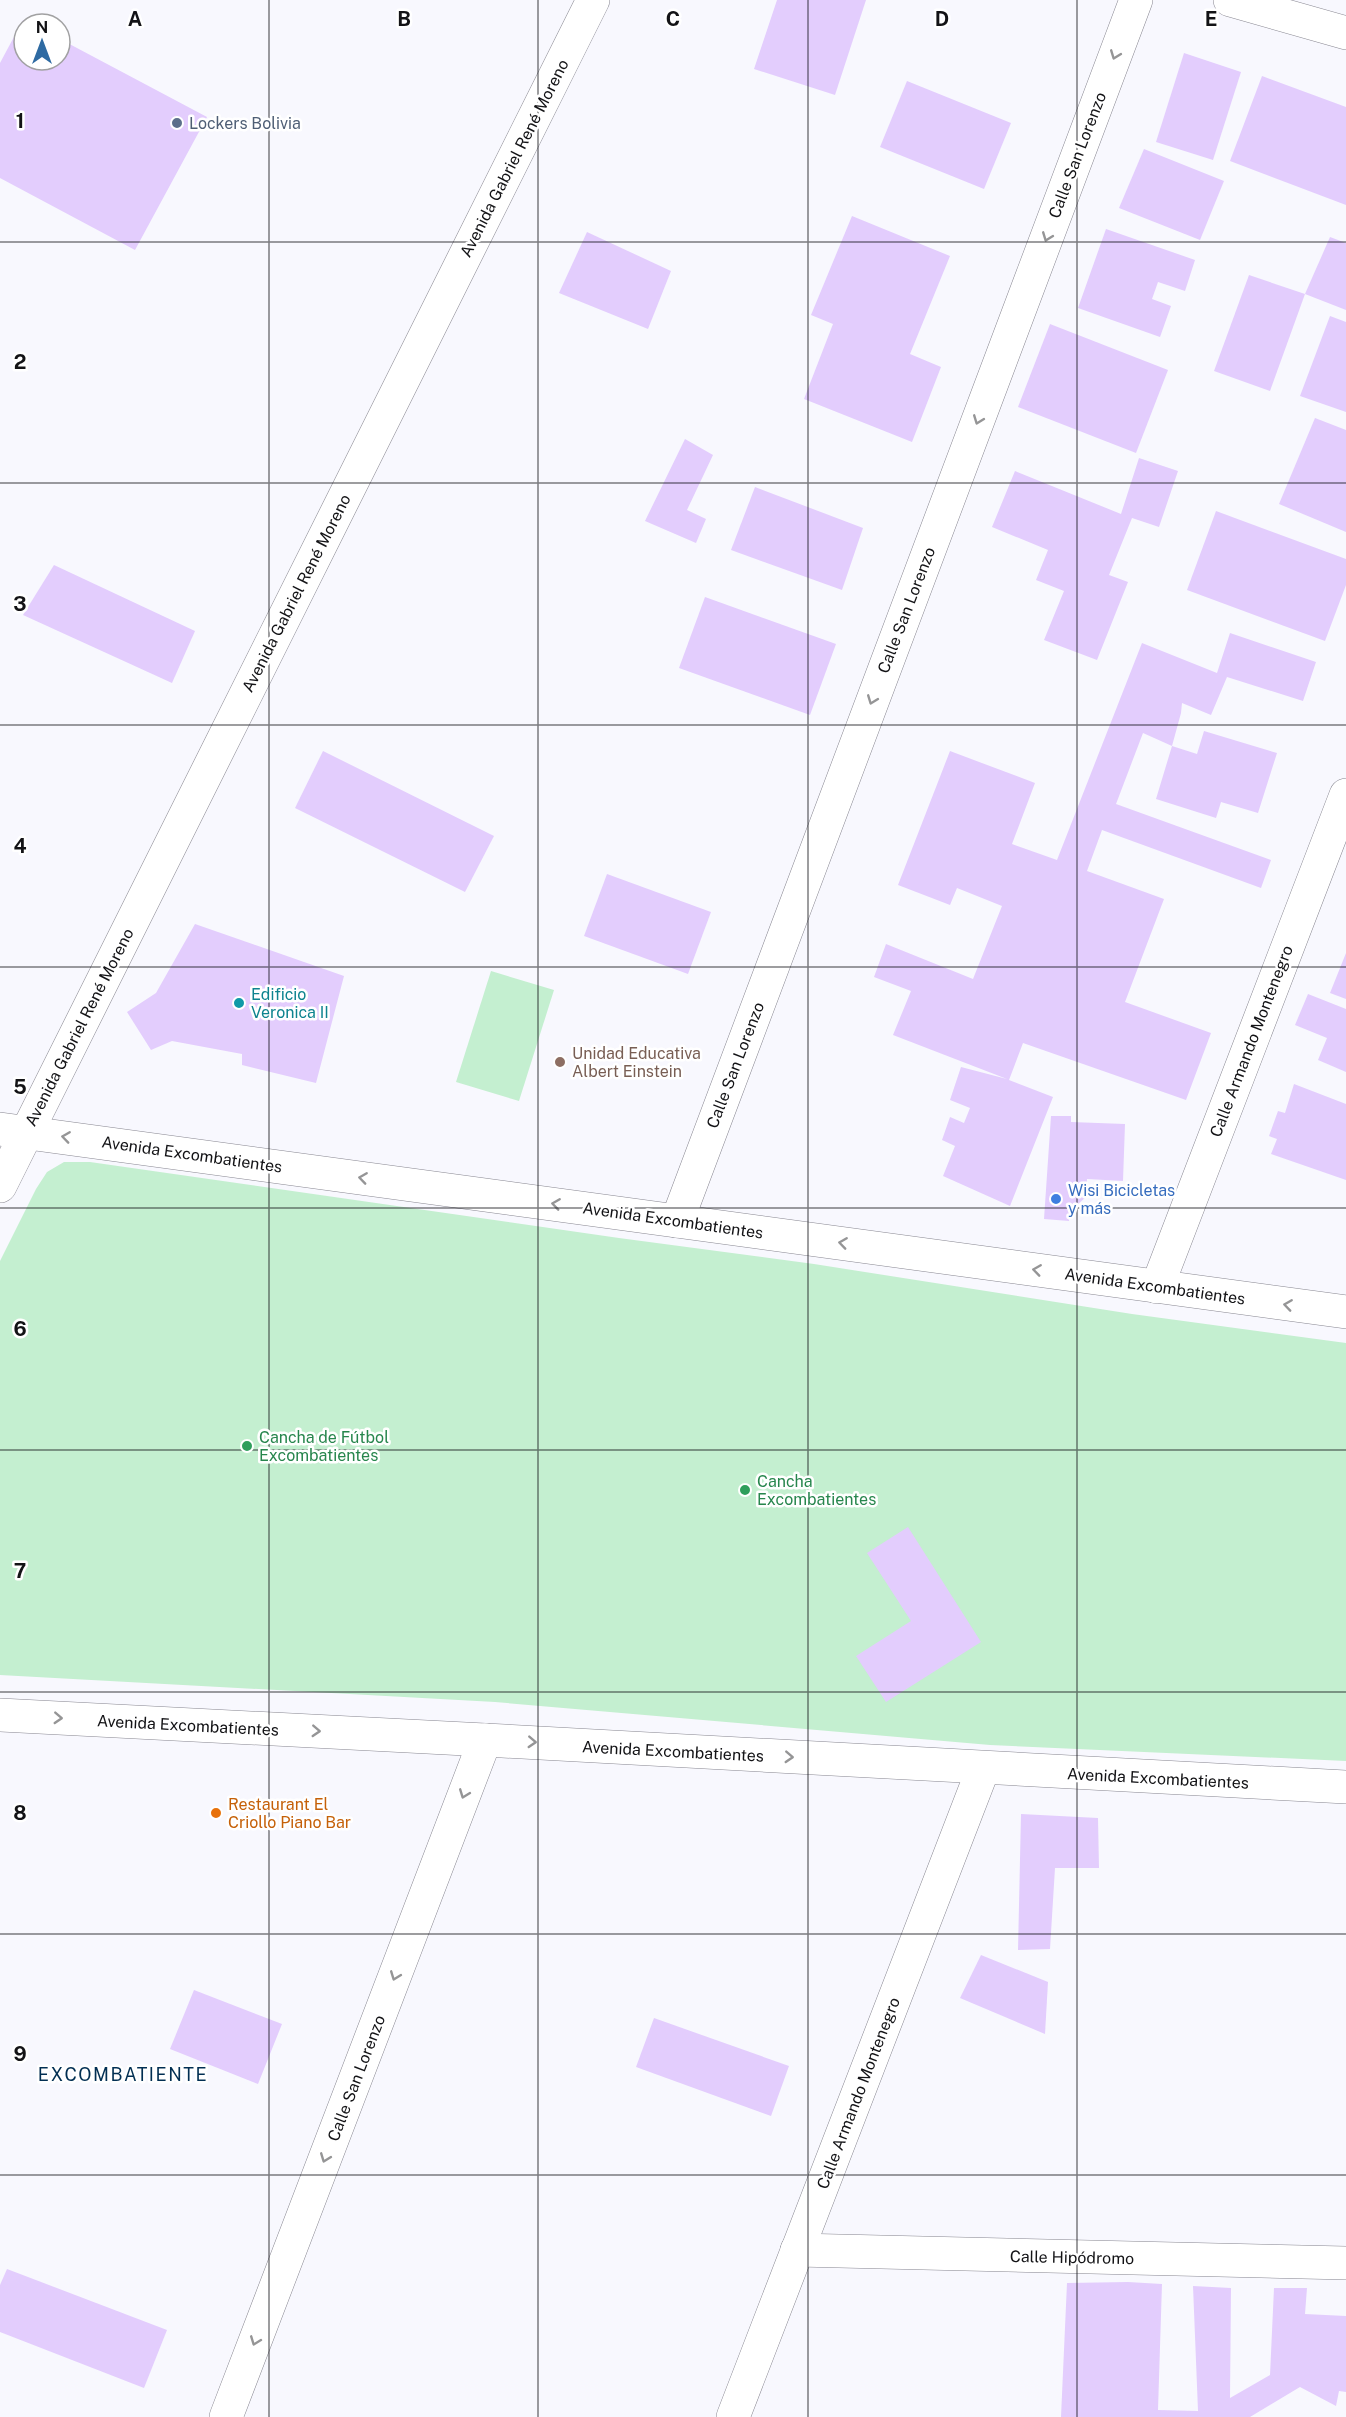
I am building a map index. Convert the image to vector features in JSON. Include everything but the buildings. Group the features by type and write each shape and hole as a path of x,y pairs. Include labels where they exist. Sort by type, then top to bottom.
{"street":[{"name":"Avenida Gabriel René Moreno","path":"0,1186 13,1130 593,0"},
{"name":"Calle San Lorenzo","path":"677,1221 1136,0"},
{"path":"1230,0 1346,33"},
{"name":"Calle Armando Montenegro","path":"1157,1287 1346,795"},
{"name":"Avenida Excombatientes","path":"13,1130 1346,1312"},
{"name":"Avenida Excombatientes","path":"0,1715 1346,1787"},
{"name":"Calle San Lorenzo","path":"226,2417 485,1740"},
{"name":"Calle Armando Montenegro","path":"733,2417 983,1769"},
{"name":"Calle Hipódromo","path":"797,2250 1346,2263"}],"green space":[{"path":"491,971 554,990 519,1101 456,1082"},
{"path":"64,1162 90,1162 814,1264 1132,1314 1346,1343 1346,1761 990,1745 495,1702 0,1675 0,1261 36,1189 47,1172"}],"place":[{"name":"Lockers Bolivia","path":"177,123"},
{"name":"Edificio Veronica II","path":"239,1003"},
{"name":"Unidad Educativa Albert Einstein","path":"560,1062"},
{"name":"Wisi Bicicletas y más","path":"1056,1199"},
{"name":"Cancha de Fútbol Excombatientes","path":"247,1446"},
{"name":"Cancha Excombatientes","path":"745,1490"},
{"name":"Restaurant El Criollo Piano Bar","path":"216,1813"}],"district":[{"name":"EXCOMBATIENTE","path":"123,2075"}]}
